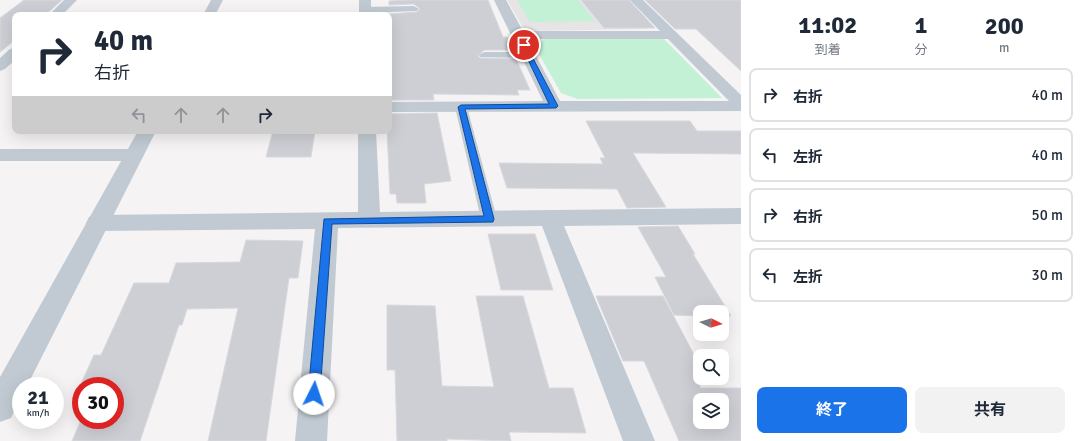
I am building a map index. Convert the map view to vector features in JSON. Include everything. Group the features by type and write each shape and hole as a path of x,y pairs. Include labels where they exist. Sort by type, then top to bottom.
{"street":[{"path":"58,12 71,0"},
{"path":"211,12 217,0"},
{"path":"500,0 554,106"},
{"path":"636,0 741,105"},
{"path":"519,35 671,35"},
{"path":"0,66 12,55"},
{"path":"392,107 741,105"},
{"path":"0,407 145,134"},
{"path":"368,134 369,220"},
{"path":"0,155 134,155"},
{"path":"97,223 741,216"},
{"path":"550,219 639,441"},
{"path":"311,441 327,221"}],"lane":[{"path":"365,8 414,9"},
{"path":"484,55 528,55"},
{"path":"461,107 489,219"}],"shaded area":[{"path":"507,0 621,0 648,29 525,31"}],"green space":[{"path":"517,0 578,0 595,21 530,22"},
{"path":"544,39 664,39 722,98 578,99 561,93 535,47"}],"building":[{"path":"24,0 62,0 48,12 12,12 12,42 0,52 0,18"},
{"path":"488,0 503,37 507,37 513,50 484,50 478,56 480,58 516,59 530,90 517,90 519,95 433,94 434,100 392,100 392,14 417,12 420,9 414,4 389,5 389,1"},
{"path":"581,0 629,0 655,28 604,28"},
{"path":"645,0 741,0 741,71 696,29 675,29"},
{"path":"437,113 451,181 424,184 426,203 397,203 396,194 390,194 387,134 392,134 392,114"},
{"path":"586,121 690,121 697,131 741,131 741,154 633,153 666,207 627,208 617,189 507,188 499,163 603,164 600,158 605,158"},
{"path":"272,134 315,134 311,157 266,157"},
{"path":"678,226 695,254 693,254 724,305 693,305 693,316 674,315 655,277 666,277 638,227"},
{"path":"488,234 535,234 553,290 501,290"},
{"path":"246,240 303,241 298,278 289,278 266,441 208,441 238,308 187,309 182,325 179,325 140,441 72,441 77,429 124,429 124,377 84,377 94,355 101,355 134,283 169,283 176,263 240,262"},
{"path":"476,296 523,296 549,388 573,388 586,433 509,432 511,441 447,439 447,441 397,441 395,370 387,370 387,305 435,306 442,386 494,387"},
{"path":"596,296 663,296 693,353 693,385 700,385 700,388 741,388 741,441 679,441 644,361 623,361"}],"route":[{"path":"314,394 327,221 489,219 461,107 554,106 524,45"}]}
